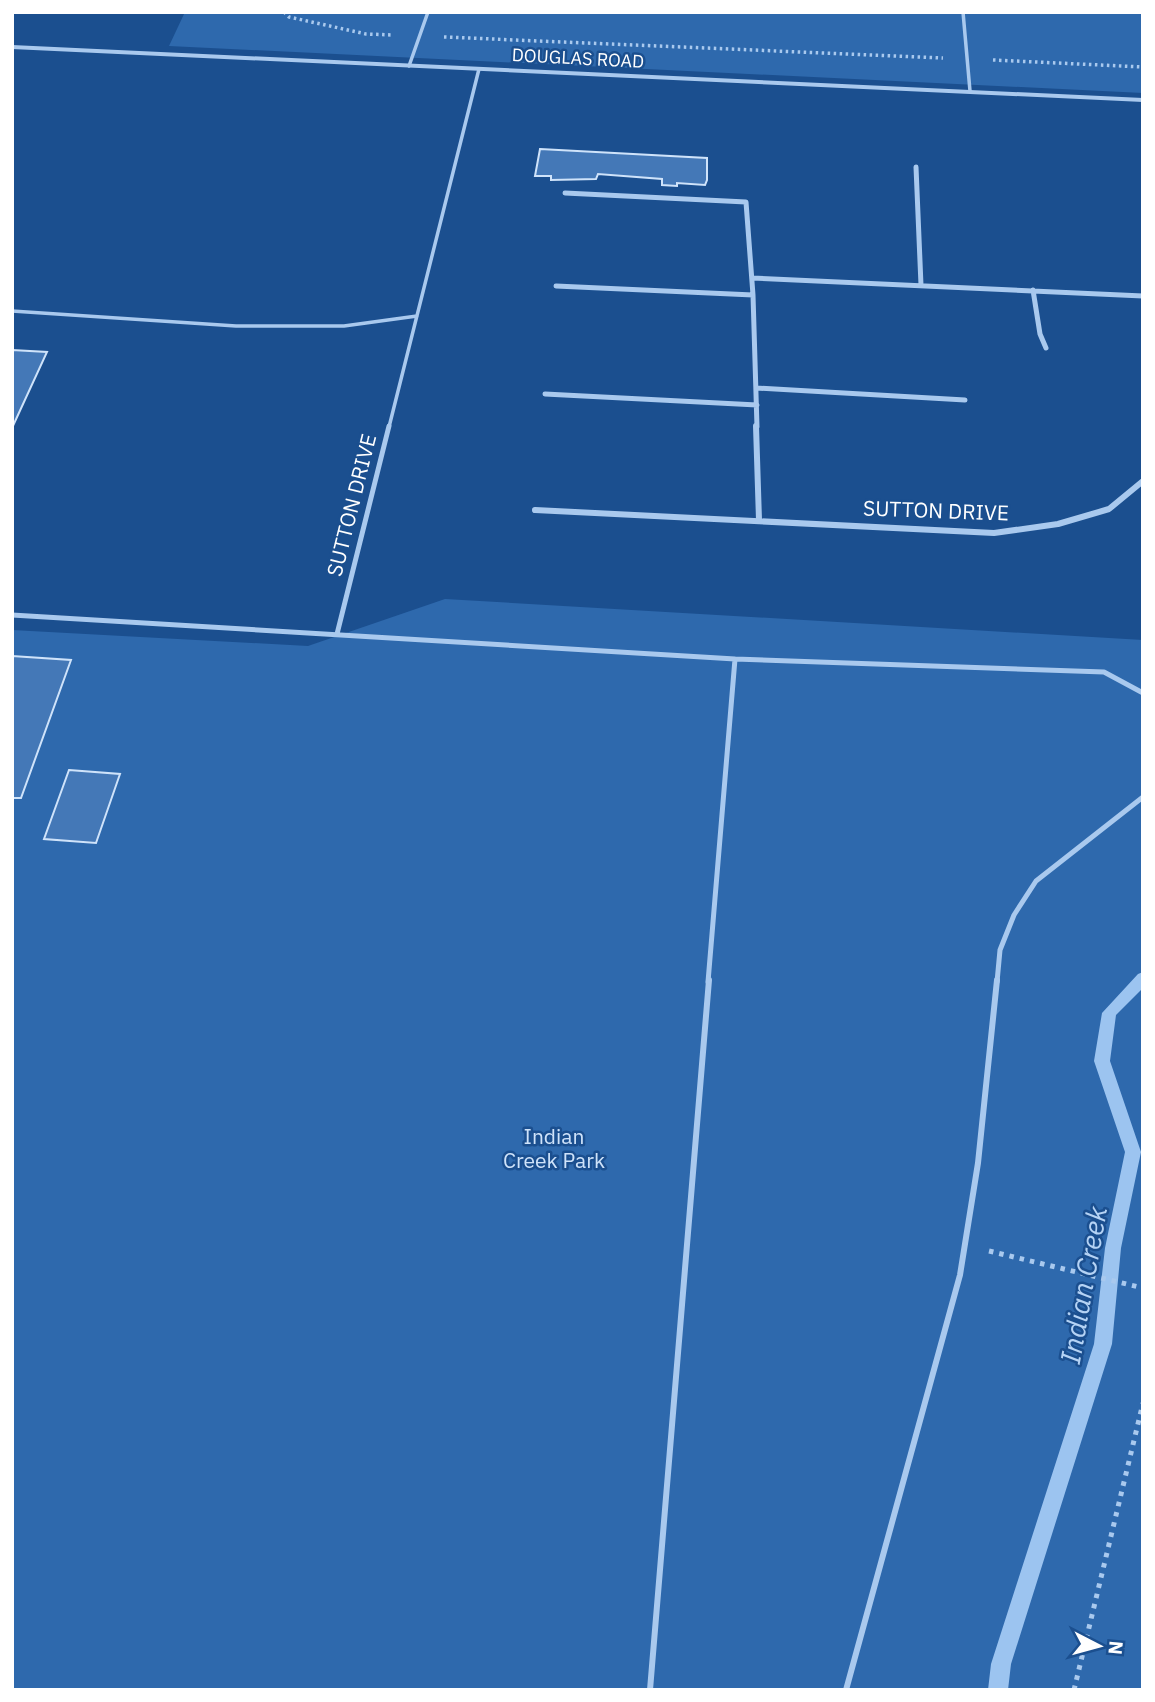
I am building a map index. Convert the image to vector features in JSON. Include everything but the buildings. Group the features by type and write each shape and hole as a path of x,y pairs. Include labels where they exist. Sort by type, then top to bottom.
{"street":[{"name":"DOUGLAS ROAD","path":"12,47 1143,100"},
{"path":"916,167 921,285"},
{"path":"565,193 746,202 753,295 759,520"},
{"path":"752,278 1143,296"},
{"path":"556,286 753,295"},
{"path":"1033,290 1040,334 1046,348"},
{"path":"756,388 965,400"},
{"path":"545,394 757,405"},
{"name":"SUTTON DRIVE","path":"535,510 994,533 1058,524 1109,509 1143,481"}],"lane":[{"path":"409,66 428,12"},
{"path":"963,12 970,91"},
{"name":"SUTTON DRIVE","path":"337,634 479,69"},
{"path":"12,311 236,326 344,326 417,316"},
{"path":"12,615 735,660 1104,672 1143,693"},
{"path":"650,1690 735,660"},
{"path":"846,1690 960,1275 978,1163 1000,950 1014,915 1036,881 1143,797"}],"path":[{"path":"284,12 289,17 366,34 1143,66"},
{"path":"965,1245 1143,1287"},
{"path":"1074,1690 1143,1403"}],"green space":[{"path":"185,12 1143,12 1143,93 169,46"},
{"name":"Indian Creek Park","path":"445,599 1143,640 1143,1690 12,1690 12,630 308,646"}],"waterway":[{"name":"Indian Creek","path":"998,1690 1001,1664 1103,1344 1113,1248 1133,1152 1102,1061 1109,1013 1143,978"}]}
